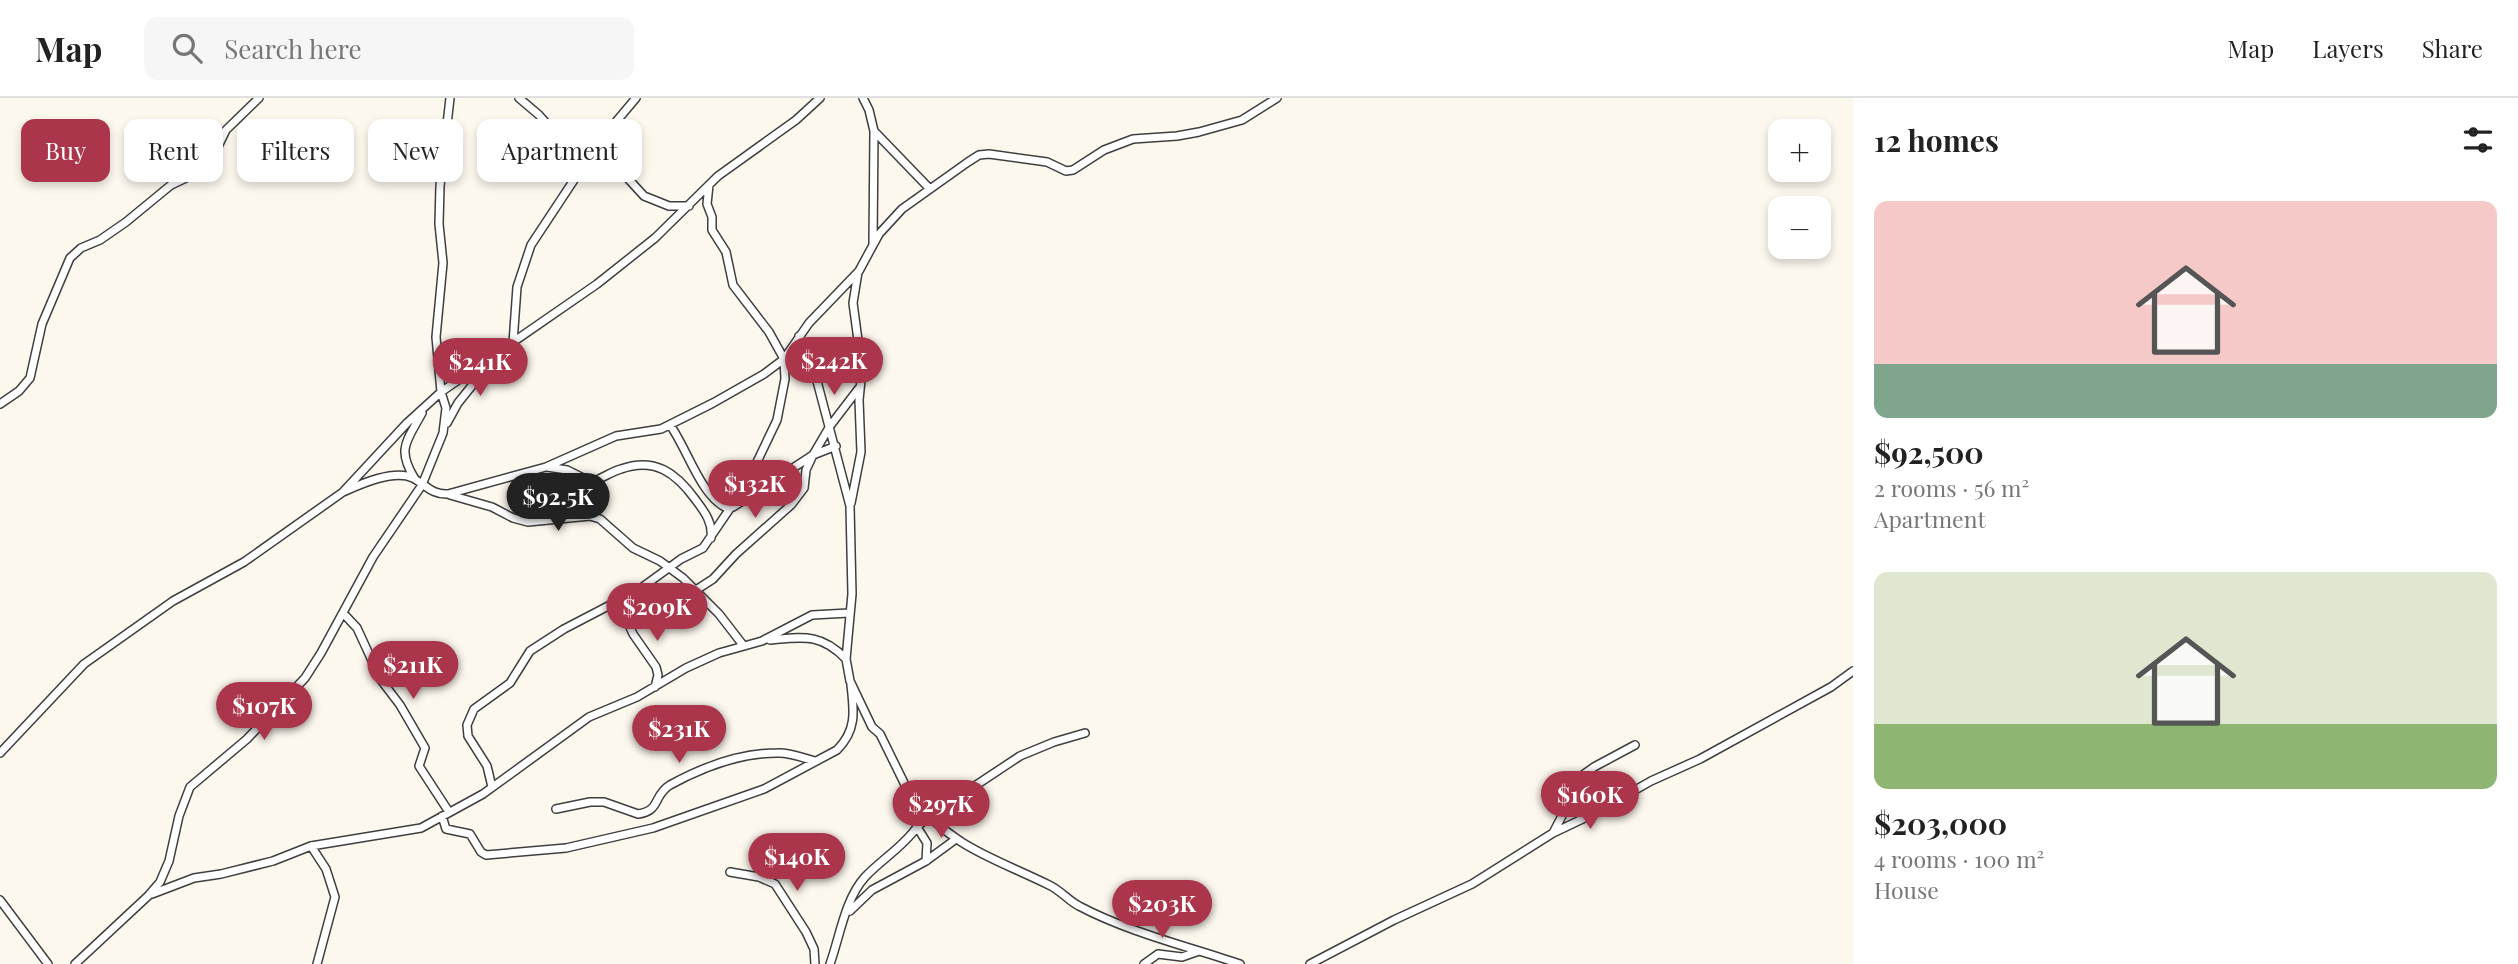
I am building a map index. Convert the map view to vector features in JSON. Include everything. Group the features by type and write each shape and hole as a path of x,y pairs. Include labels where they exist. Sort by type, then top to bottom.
{"street":[{"path":"0,404 19,391 30,378 42,324 70,258 81,248 100,240 126,222 171,185 205,169 226,130 259,98"},
{"path":"444,430 446,408 441,392 436,337 443,263 439,207 450,98"},
{"path":"519,98 542,119"},
{"path":"619,119 636,98"},
{"path":"0,753 84,664 173,601 244,562 343,492 441,392 638,252 709,185 796,120 820,98"},
{"path":"863,98 874,131 873,245"},
{"path":"448,495 546,467 604,440 649,432 670,425 737,390 784,359 809,323 859,271 873,245 895,216 929,188 979,155 1047,162 1066,171 1073,170 1104,150 1119,144 1144,137 1192,133 1242,120 1277,98"},
{"path":"874,131 929,188"},
{"path":"513,343 517,287 525,259 542,226 574,182"},
{"path":"631,182 644,196 669,206 690,205"},
{"path":"492,787 487,766 468,736 467,725 474,709 510,683 530,651 564,629 619,602 685,556 698,551 733,507 777,420 785,379 784,359 769,332 733,285 726,252 712,230 712,217 707,204 709,185"},
{"path":"850,506 861,452 861,358 853,303 859,271"},
{"path":"342,613 357,628 381,680 400,705 425,748 419,766 446,814 446,829 470,834 481,852 486,855 566,848 653,828 764,789 837,750 849,734 855,716 846,659 852,594 850,506 813,366 799,337"},
{"path":"75,964 148,896 165,874 179,816 190,787 247,739 305,678 382,543 422,485 458,403 498,354"},
{"path":"696,590 713,579 736,554 791,505 804,488 806,470 813,454 859,388"},
{"path":"415,479 404,459 404,451 425,407"},
{"path":"670,425 712,497 722,506 733,507 813,454 836,446"},
{"path":"546,467 567,470 591,482 624,468 663,468 677,477 702,509 711,526 710,539"},
{"path":"343,492 376,478 409,476 433,492 492,507 528,522 596,517 641,554 670,567 730,626 743,645"},
{"path":"619,602 634,634 656,667 658,676 655,687"},
{"path":"762,641 812,615 849,613"},
{"path":"148,896 194,878 273,862 311,846 410,831 492,787 589,717 637,697 704,660 743,645 762,641 820,639 846,659"},
{"path":"1310,964 1394,920 1472,884 1553,833 1711,753 1831,687 1853,671"},
{"path":"850,681 910,795 928,817 956,839 993,861 1052,886 1089,911 1155,938 1240,964"},
{"path":"830,964 846,914 864,878 910,836 916,827 1020,756 1054,741 1084,733"},
{"path":"1553,833 1584,774 1635,745"},
{"path":"556,809 604,802 643,814 654,808 662,790 670,785 729,761 750,755 780,752 816,761"},
{"path":"910,795 916,827 927,843 926,861"},
{"path":"846,914 872,890 926,861 956,839"},
{"path":"311,846 326,869 335,897 317,964"},
{"path":"730,872 759,877 775,884 806,932 814,949 815,964"},
{"path":"0,900 48,964"},
{"path":"1144,964 1158,954 1182,957 1199,950"}]}
